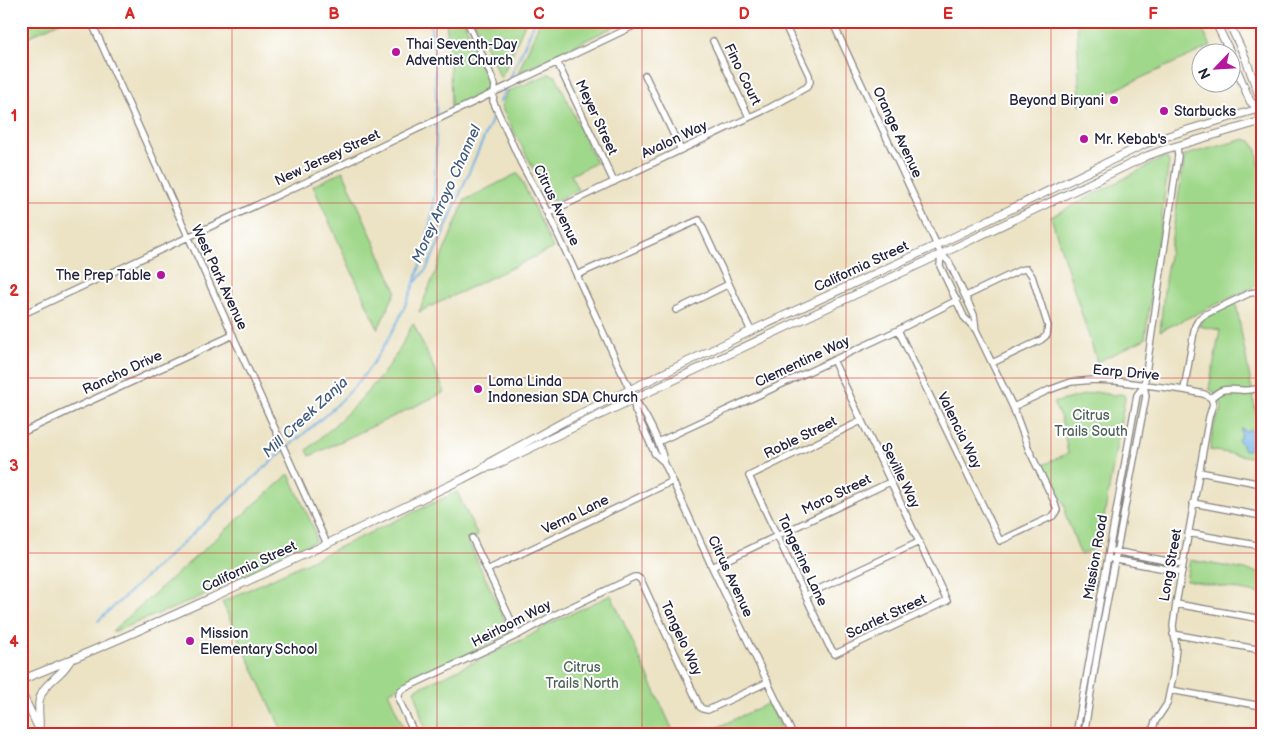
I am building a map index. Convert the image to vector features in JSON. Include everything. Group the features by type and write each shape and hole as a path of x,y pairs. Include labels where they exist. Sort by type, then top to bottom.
{"main road":[{"path":"1215,21 1225,42"},
{"path":"1228,21 1245,57 1260,98 1258,109"},
{"path":"1240,77 1250,101 1258,109 1262,121"},
{"name":"California Street","path":"21,680 171,617 455,483 565,421 1112,160 1158,139 1258,109"},
{"name":"California Street","path":"484,468 494,466 1147,156 1262,121"},
{"path":"1112,160 1117,170"},
{"path":"41,732 39,703 42,692 71,660"},
{"path":"21,692 41,732"}],"street":[{"name":"West Park Avenue","path":"91,21 326,544"},
{"name":"Citrus Avenue","path":"467,21 495,85 493,101 521,163 548,213 634,399 641,407 658,442 664,462 712,567 793,735"},
{"name":"New Jersey Street","path":"21,315 188,238 644,21"},
{"name":"Avalon Way","path":"548,213 749,117 810,85 809,75 783,21"},
{"name":"Orange Avenue","path":"832,21 941,254 949,262 966,296 974,315 976,330"},
{"name":"Fino Court","path":"713,41 749,117"},
{"name":"Meyer Street","path":"558,62 614,182"},
{"path":"645,75 680,150"},
{"name":"Mission Road","path":"1084,735 1096,655 1146,396 1144,386 1178,156 1177,146"},
{"path":"577,275 699,220 751,331"},
{"name":"Orange Avenue","path":"941,254 940,266 964,317 976,330 992,363 1057,510"},
{"path":"966,296 1020,270 1027,269 1032,276 1048,326 1047,334 1040,340 992,363"},
{"path":"676,310 729,284"},
{"path":"1184,390 1195,326 1199,318 1250,293 1257,292 1262,302"},
{"name":"Clementine Way","path":"658,442 898,330 956,300"},
{"name":"Valencia Way","path":"898,330 1000,541 1053,516 1057,510"},
{"name":"Rancho Drive","path":"21,433 233,335"},
{"name":"Seville Way","path":"833,360 947,601"},
{"name":"Earp Drive","path":"1013,407 1071,382 1094,380 1184,390 1204,394 1211,398"},
{"name":"Mission Road","path":"1076,735 1137,395 1144,386"},
{"path":"1211,398 1217,392 1225,389 1262,388"},
{"name":"Long Street","path":"1151,735 1155,722 1167,704 1170,690 1176,654 1173,626 1176,604 1209,417 1213,404 1211,398"},
{"name":"Citrus Avenue","path":"634,399 635,410 656,454 664,462"},
{"name":"Roble Street","path":"749,476 862,421"},
{"path":"1199,472 1262,484"},
{"name":"Tangerine Lane","path":"749,476 829,646 835,654"},
{"name":"Verna Lane","path":"487,570 673,481"},
{"name":"Moro Street","path":"712,567 890,482"},
{"path":"1193,504 1262,516"},
{"path":"1188,533 1262,546"},
{"path":"472,538 518,635"},
{"path":"806,595 919,542"},
{"path":"1108,550 1183,564"},
{"path":"1107,558 1182,572"},
{"path":"1152,566 1153,558"},
{"name":"Tangelo Way","path":"637,577 641,580 700,707 708,710 768,682"},
{"name":"Heirloom Way","path":"416,735 399,700 400,690 637,577"},
{"name":"Scarlet Street","path":"835,654 947,601"},
{"path":"1176,604 1262,620"},
{"path":"1173,634 1262,650"},
{"path":"1170,690 1262,706"}],"green space":[{"path":"21,21 62,21 21,40"},
{"path":"446,21 464,21 491,82 490,89 487,92 451,109 450,67"},
{"path":"474,21 526,21 501,79"},
{"path":"540,21 626,21 518,73"},
{"path":"1077,21 1198,21 1209,42 1190,42 1190,56 1080,106"},
{"path":"549,74 556,76 596,163 571,175 578,190 555,201 550,200 501,107 507,92"},
{"path":"1245,139 1251,141 1257,150 1262,184 1262,283 1160,331 1165,281 1185,155"},
{"path":"1163,158 1167,158 1169,162 1145,339 1097,362 1051,217"},
{"path":"343,171 396,291 378,329 313,186"},
{"path":"518,173 553,248 419,312 465,200"},
{"path":"1236,303 1262,446 1262,459 1210,450 1214,425 1222,408 1219,398 1209,389 1220,330 1199,326 1204,318"},
{"path":"413,323 445,392 310,456 307,450 360,400 388,367"},
{"name":"Citrus Trails South","path":"1095,392 1112,395 1121,394 1125,398 1099,546 1081,555 1065,515 1064,503 1054,489 1043,465 1068,453 1061,418 1053,403"},
{"path":"289,474 315,531 315,541 189,602 112,631"},
{"path":"457,492 478,536 468,541 511,633 388,692 407,735 284,735 222,602"},
{"path":"1190,560 1262,573 1262,594 1186,580"},
{"name":"Citrus Trails North","path":"611,595 675,735 429,735 422,720 414,690 528,637 549,624"},
{"path":"769,703 785,735 701,735"}],"water":[{"path":"1241,429 1246,431 1250,429 1254,433 1252,447 1249,450 1244,450 1238,441"}],"waterway":[{"name":"Mill Creek Zanja","path":"98,621 281,453 342,400 373,363 392,331 409,297 421,261 433,204 436,96 434,51 430,21"},
{"name":"Morey Arroyo Channel","path":"510,79 535,21"},
{"name":"Morey Arroyo Channel","path":"499,103 505,91"},
{"name":"Morey Arroyo Channel","path":"416,282 427,268 443,234 495,113"}],"place":[{"name":"Thai Seventh-Day Adventist Church","path":"396,52"},
{"name":"Beyond Biryani","path":"1114,100"},
{"name":"Starbucks","path":"1164,111"},
{"name":"Mr. Kebab's","path":"1084,139"},
{"name":"The Prep Table","path":"161,275"},
{"name":"Loma Linda Indonesian SDA Church","path":"478,389"},
{"name":"Mission Elementary School","path":"190,641"}]}
